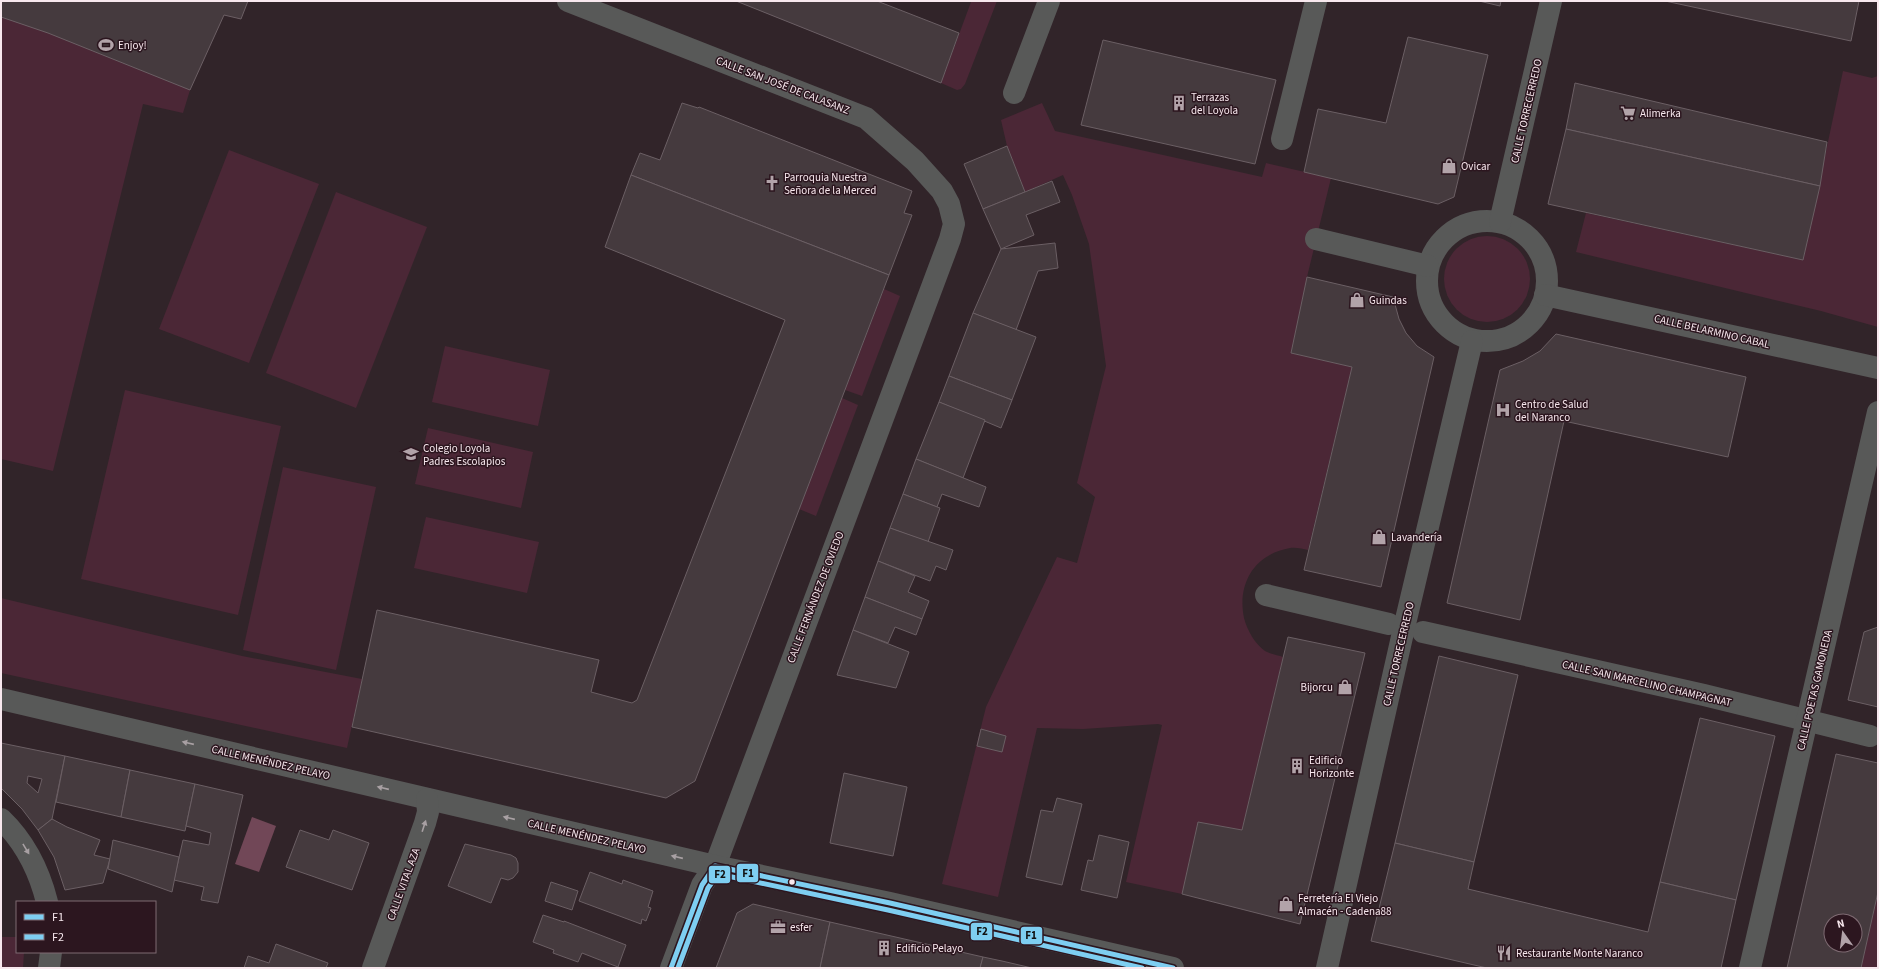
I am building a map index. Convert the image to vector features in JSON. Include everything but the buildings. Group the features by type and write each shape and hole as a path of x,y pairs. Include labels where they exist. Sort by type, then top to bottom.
{"street":[{"name":"CALLE SAN JOSÉ DE CALASANZ","path":"568,1 866,118 915,161 934,181 949,204 954,224"},
{"path":"1014,93 1048,1"},
{"path":"1282,139 1316,1"},
{"name":"CALLE TORRECERREDO","path":"1500,222 1551,1"},
{"path":"1482,221 1500,222 1518,230 1533,242 1542,258 1547,276 1545,295 1538,312 1526,326 1510,336 1492,341 1472,341 1455,332 1441,320 1437,314 1431,303 1426,285 1428,266 1436,249 1448,235 1464,225 1482,221"},
{"name":"CALLE FERNÁNDEZ DE OVIEDO","path":"671,968 702,886 715,866 950,239 954,224"},
{"path":"1316,239 1428,266"},
{"name":"CALLE BELARMINO CABAL","path":"1545,295 1878,368"},
{"name":"CALLE TORRECERREDO","path":"1327,968 1404,628 1472,341"},
{"name":"CALLE POETAS GAMONEDA","path":"1750,968 1878,412"},
{"path":"1266,595 1389,624"},
{"name":"CALLE SAN MARCELINO CHAMPAGNAT","path":"1423,632 1704,695 1870,736"},
{"name":"CALLE MENÉNDEZ PELAYO","path":"1,699 715,866 898,905 1173,968"},
{"name":"CALLE VITAL AZA","path":"373,968 425,823 428,812 428,799"},
{"path":"1,819 22,842 42,882 47,901"},
{"path":"49,968 50,953"}],"shaded area":[{"path":"1,1 248,1 241,19 224,15 190,90 183,113 143,104 53,471 1,459"},
{"path":"968,1 997,1 965,84 961,89 957,90 941,83 971,2"},
{"path":"1843,71 1872,78 1878,76 1878,327 1821,311 1576,252 1586,213 1803,260"},
{"path":"1042,103 1055,131 1262,177 1266,163 1331,178 1307,277 1291,353 1352,367 1308,550 1290,548 1277,551 1267,557 1251,572 1246,582 1243,594 1242,605 1244,618 1252,636 1258,645 1265,651 1283,657 1242,830 1198,822 1182,894 1126,882 1162,725 1158,724 1083,729 1037,728 998,897 942,884 986,707 1057,557 1077,563 1095,497 1077,483 1106,366 1089,244 1072,195 1063,175 1025,192 1007,146 1001,120"},
{"path":"229,150 319,184 249,363 159,329"},
{"path":"336,192 427,227 356,408 266,373"},
{"path":"1487,236 1503,240 1517,249 1526,263 1530,279 1526,295 1517,309 1503,318 1487,322 1471,318 1457,309 1448,295 1444,279 1448,263 1457,249 1471,240"},
{"path":"884,289 900,296 862,396 845,390"},
{"path":"445,346 550,370 538,426 432,402"},
{"path":"125,390 281,426 238,615 81,579"},
{"path":"842,398 858,405 816,516 799,509"},
{"path":"428,428 533,452 521,508 415,484"},
{"path":"283,467 376,487 336,670 243,650"},
{"path":"426,517 539,542 527,593 414,568"},
{"path":"1,598 242,656 362,679 347,748 1,673"},
{"path":"252,817 276,826 259,872 235,864"},
{"path":"1878,892 1878,968 1861,968"},
{"path":"1,937 16,937 16,953 24,953 23,968 1,968"}],"transit line":[{"name":"F1","path":"671,968 702,885 715,866 890,903 1173,968"},
{"name":"F2","path":"678,968 708,888 718,874 888,910 1142,968"}],"place":[{"name":"Enjoy!","path":"106,45"},
{"name":"Terrazas del Loyola","path":"1179,103"},
{"name":"Alimerka","path":"1628,113"},
{"name":"Ovicar","path":"1449,166"},
{"name":"Parroquia Nuestra Señora de la Merced","path":"772,183"},
{"name":"Guindas","path":"1357,300"},
{"name":"Centro de Salud del Naranco","path":"1503,410"},
{"name":"Colegio Loyola Padres Escolapios","path":"411,454"},
{"name":"Lavandería","path":"1379,537"},
{"name":"Bijorcu","path":"1345,687"},
{"name":"Edificio Horizonte","path":"1297,766"},
{"name":"Ferretería El Viejo Almacén - Cadena88","path":"1286,904"},
{"name":"esfer","path":"778,927"},
{"name":"Edificio Pelayo","path":"884,948"},
{"name":"Restaurante Monte Naranco","path":"1504,953"}]}
